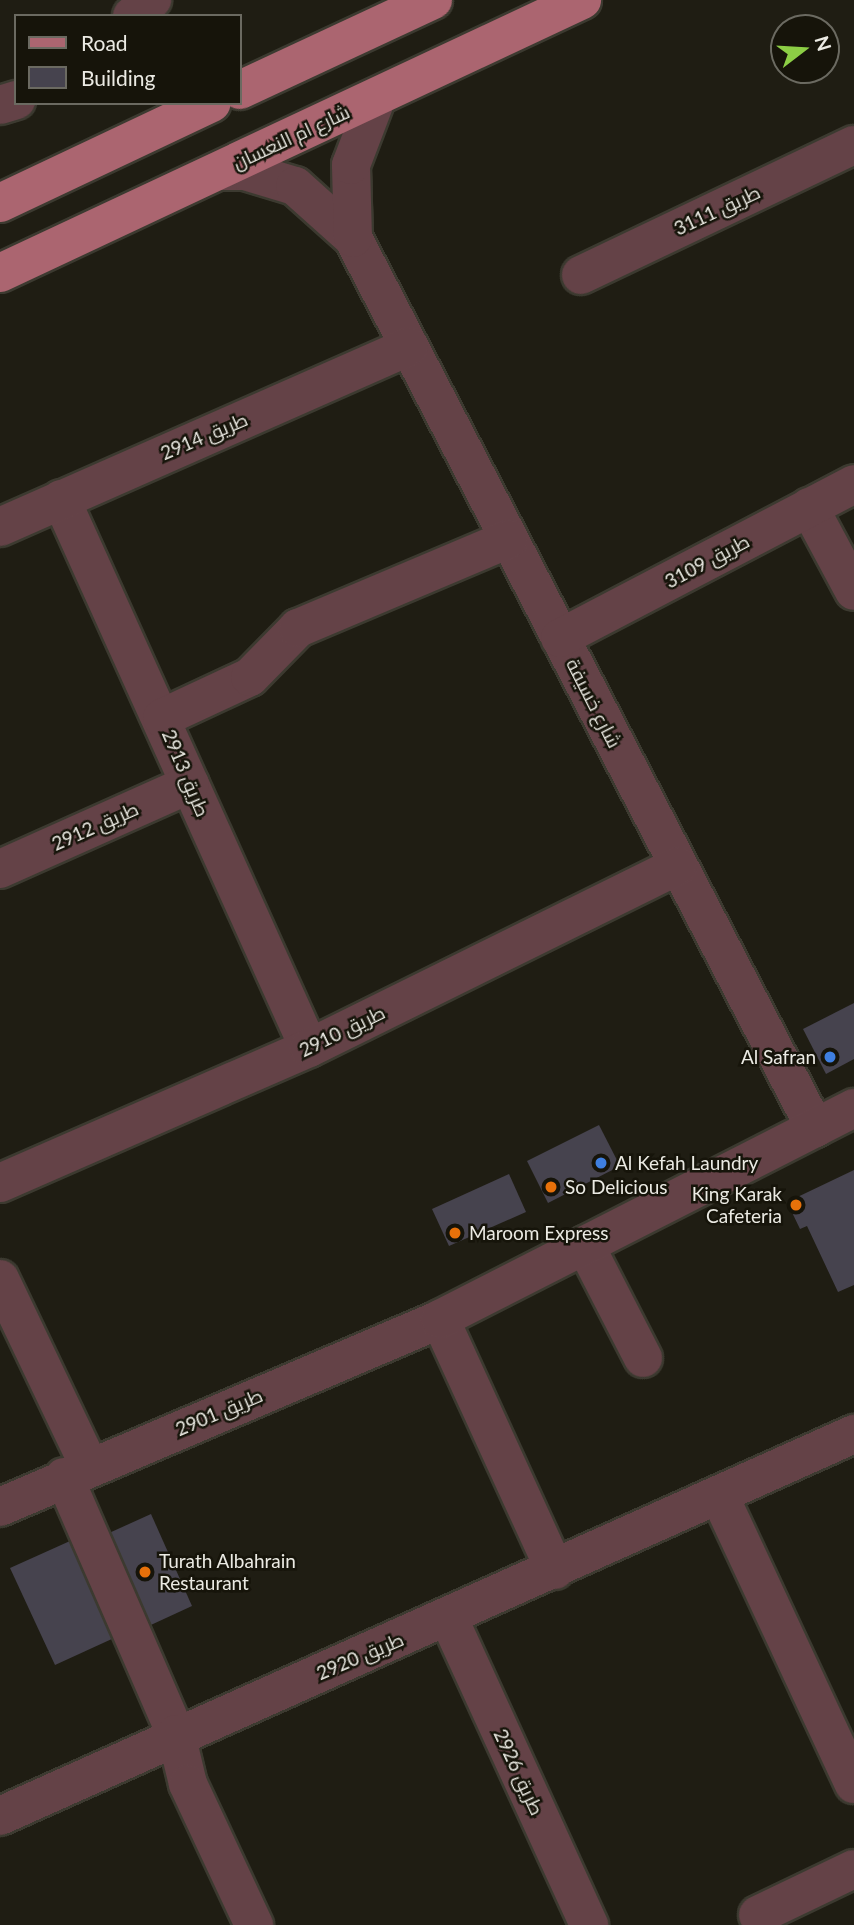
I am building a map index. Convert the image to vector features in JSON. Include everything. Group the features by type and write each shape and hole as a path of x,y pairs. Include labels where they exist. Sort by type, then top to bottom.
{"main road":[{"path":"242,89 433,0"},
{"name":"شارع ام النعسان","path":"0,273 582,0"},
{"path":"0,202 208,105"}],"street":[{"path":"134,14 152,0"},
{"name":"شارع خسيفة","path":"353,238 351,165 377,97"},
{"name":"طريق 3111","path":"581,275 854,145"},
{"name":"شارع خسيفة","path":"219,171 245,171 295,186 317,199 353,238 815,1128"},
{"name":"طريق 2914","path":"0,527 409,347"},
{"name":"طريق 3109","path":"560,638 854,484"},
{"name":"طريق 2913","path":"61,499 309,1048"},
{"path":"809,507 854,591"},
{"path":"162,718 238,685 261,667 298,628 509,539"},
{"name":"طريق 2912","path":"0,869 190,784"},
{"name":"طريق 2910","path":"0,1183 309,1048 677,866"},
{"path":"815,1128 854,1108"},
{"name":"طريق 2901","path":"0,1507 76,1472 440,1319 815,1128"},
{"path":"585,1245 643,1358"},
{"path":"0,1279 176,1734 188,1784 254,1925"},
{"path":"440,1319 555,1570"},
{"name":"طريق 2920","path":"0,1816 176,1734 449,1619 854,1434"},
{"path":"719,1495 854,1784"},
{"name":"طريق 2926","path":"449,1619 589,1925"},
{"path":"758,1915 854,1869"}],"building":[{"path":"854,1003 854,1059 826,1074 803,1029"},
{"path":"599,1125 620,1166 548,1203 527,1161"},
{"path":"854,1170 854,1285 838,1292 807,1226 800,1229 787,1202"},
{"path":"509,1174 526,1212 449,1246 432,1209"},
{"name":"Turath Albahrain Restaurant","path":"151,1514 192,1606 140,1630 98,1538"},
{"path":"70,1541 114,1638 55,1665 10,1568"}],"place":[{"name":"Al Safran","path":"830,1057"},
{"name":"Al Kefah Laundry","path":"601,1163"},
{"name":"So Delicious","path":"551,1187"},
{"name":"King Karak Cafeteria","path":"796,1205"},
{"name":"Maroom Express","path":"455,1233"},
{"name":"Turath Albahrain Restaurant","path":"145,1572"}]}
